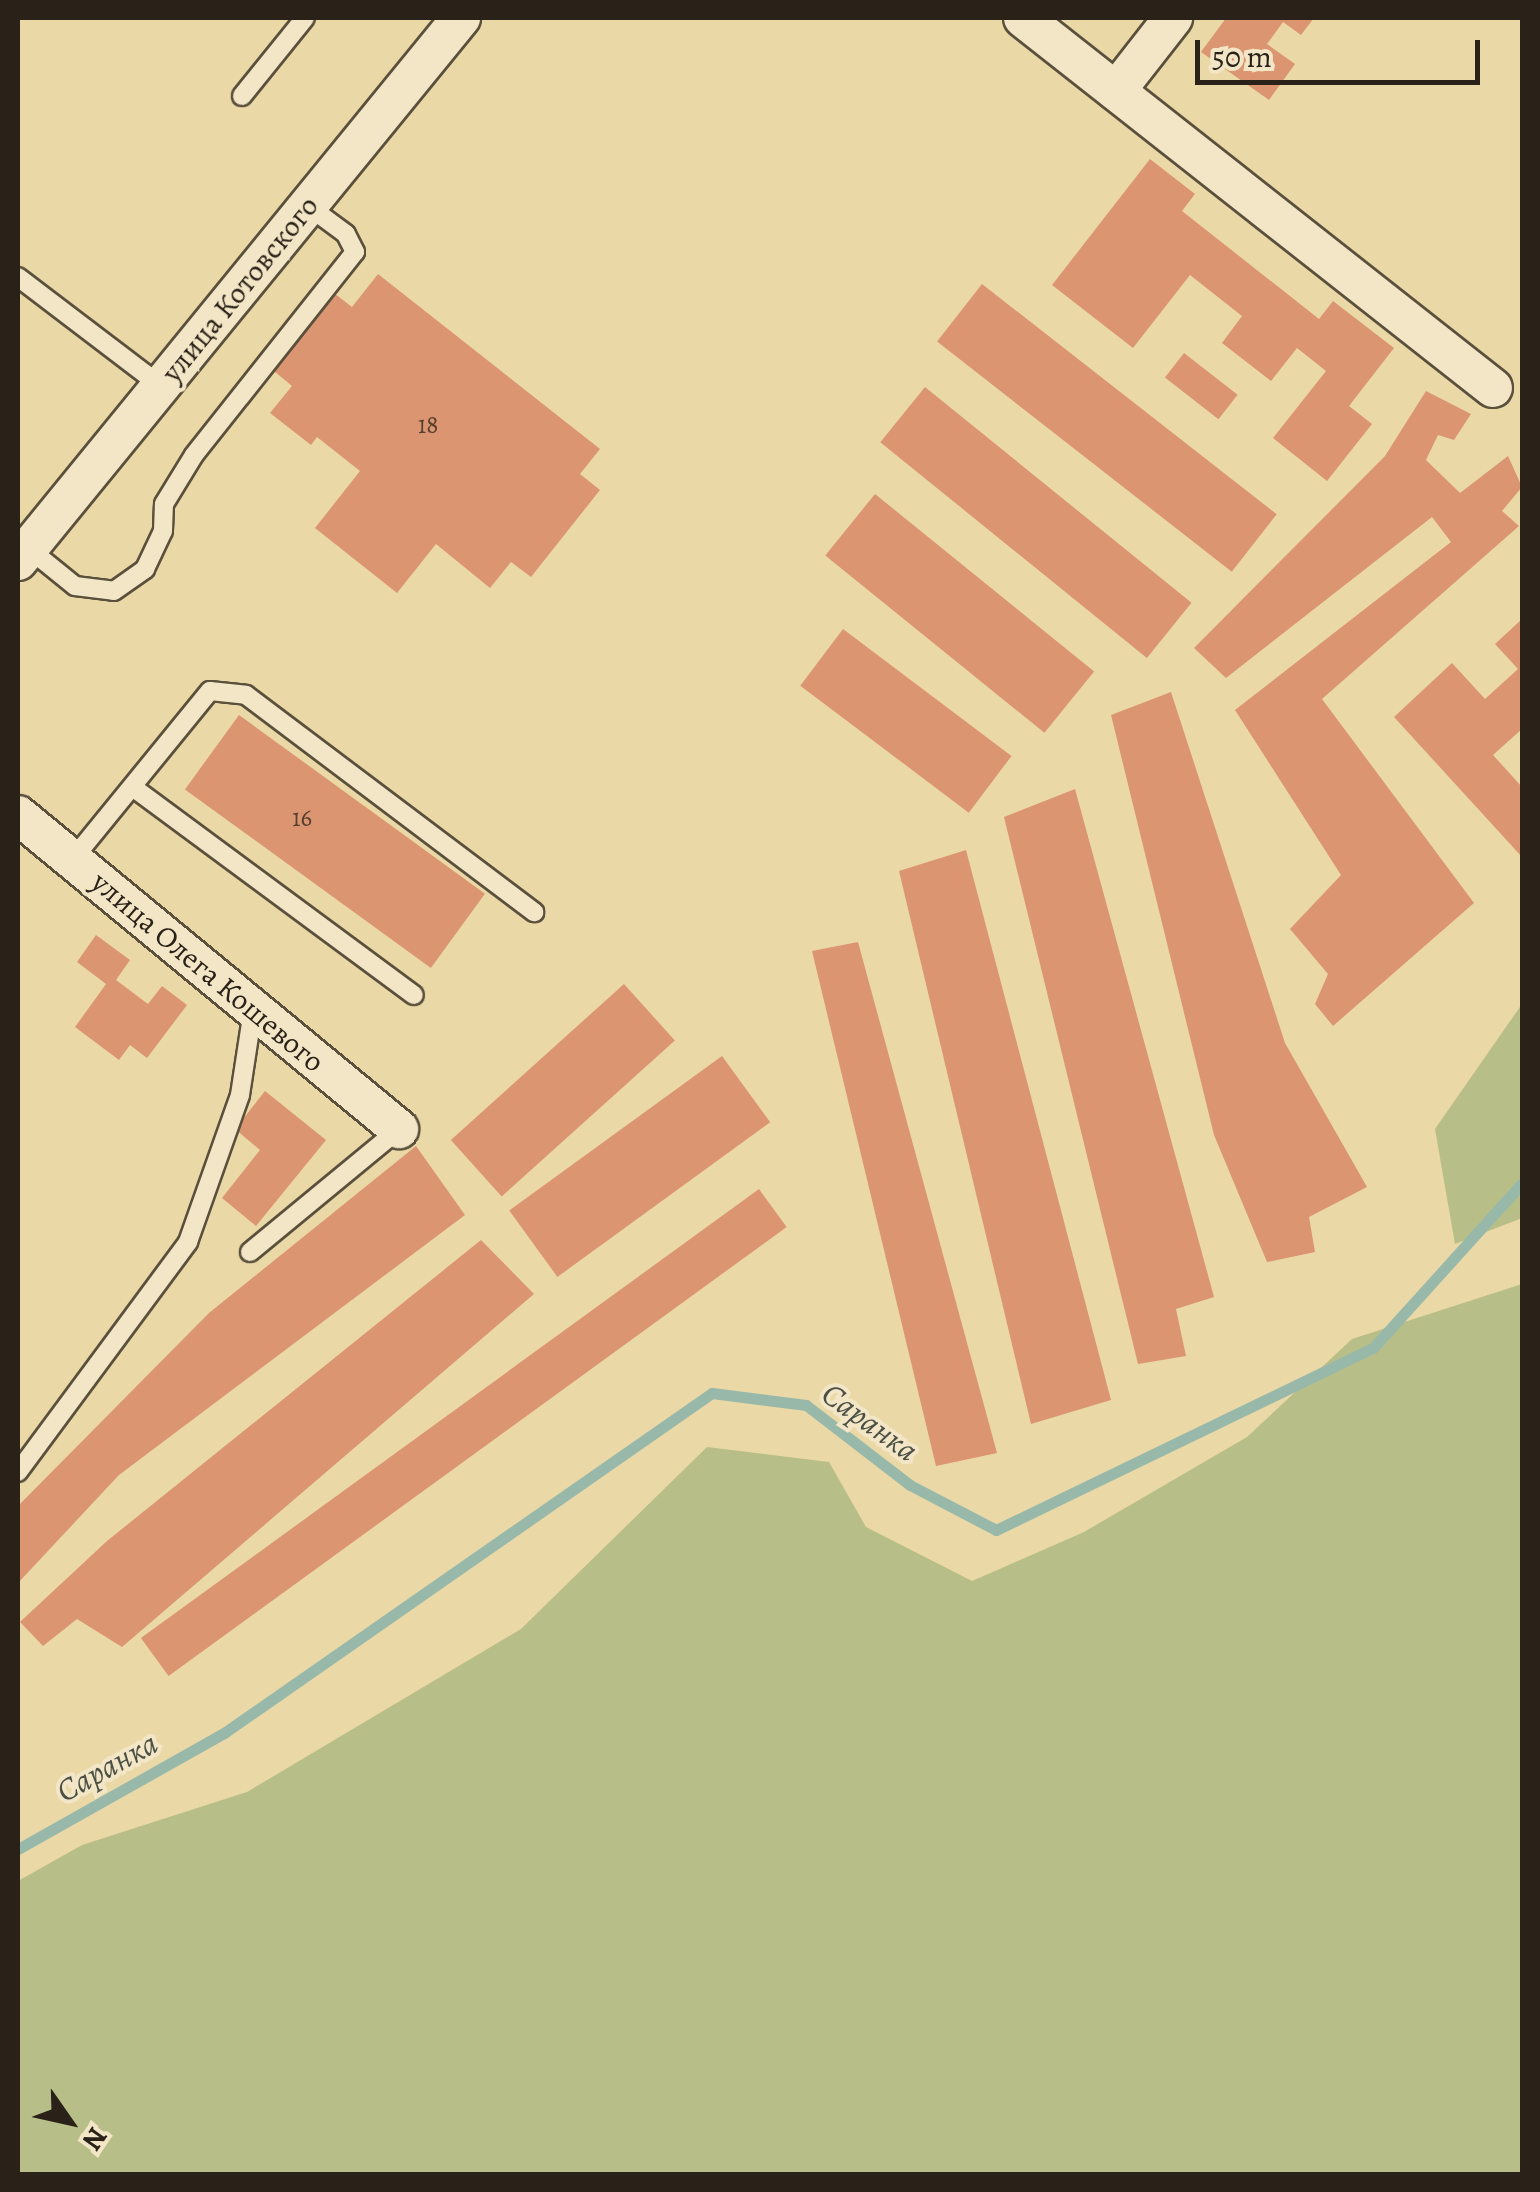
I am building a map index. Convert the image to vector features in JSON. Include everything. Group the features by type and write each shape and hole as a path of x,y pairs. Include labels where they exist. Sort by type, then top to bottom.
{"street":[{"name":"улица Котовского","path":"23,554 461,18"},
{"path":"1022,18 1493,388"},
{"path":"1116,91 1173,18"},
{"name":"улица Олега Кошевого","path":"18,815 398,1130"}],"lane":[{"path":"242,96 304,18"},
{"path":"23,554 75,586 114,591 146,569 163,531 164,504 194,455 355,252 346,234 308,206"},
{"path":"18,277 161,386"},
{"path":"72,860 210,691 246,695 534,912"},
{"path":"134,788 414,995"},
{"path":"18,1472 188,1242 240,1095 254,1010"},
{"path":"250,1252 398,1130"}],"green space":[{"path":"1522,1004 1522,1218 1455,1244 1435,1129"},
{"path":"1522,1284 1522,2174 18,2174 18,1881 82,1845 247,1792 521,1629 707,1447 829,1462 866,1527 972,1581 1084,1532 1247,1437 1352,1339"}],"building":[{"path":"1226,18 1314,18 1301,35 1283,22 1267,44 1295,64 1269,100 1201,52"},
{"path":"1150,159 1195,194 1182,211 1319,319 1333,301 1394,348 1349,406 1372,424 1327,481 1273,438 1326,371 1297,348 1271,381 1222,343 1242,316 1190,275 1133,348 1052,285"},
{"path":"378,274 600,449 580,474 600,490 531,577 511,562 490,588 436,544 397,593 315,528 360,471 317,437 311,445 270,413 292,386 269,367 330,290 352,307"},
{"path":"982,284 1277,514 1232,572 937,342"},
{"path":"1184,353 1238,395 1218,419 1165,377"},
{"path":"925,387 1192,603 1147,658 880,442"},
{"path":"1426,391 1471,414 1454,440 1438,435 1426,460 1460,493 1508,456 1522,487 1502,511 1519,526 1322,699 1474,903 1333,1026 1315,1004 1328,974 1290,929 1341,875 1235,710 1451,542 1432,517 1226,678 1194,648 1385,456"},
{"path":"875,494 1094,671 1044,733 825,555"},
{"path":"1522,619 1522,729 1493,755 1522,787 1522,857 1394,717 1452,663 1485,699 1518,669 1495,644"},
{"path":"843,629 1012,756 969,813 800,686"},
{"path":"1171,692 1285,1043 1367,1187 1309,1217 1315,1252 1267,1262 1214,1135 1111,715"},
{"path":"239,715 485,894 431,968 185,789"},
{"path":"1075,789 1214,1297 1176,1309 1186,1356 1138,1364 1004,817"},
{"path":"966,850 1111,1400 1031,1424 899,871"},
{"path":"96,935 130,960 116,980 148,1004 162,986 187,1005 147,1058 130,1045 119,1060 75,1027 106,984 77,962"},
{"path":"858,942 997,1453 936,1466 812,951"},
{"path":"624,984 675,1040 502,1196 451,1140"},
{"path":"722,1056 770,1122 557,1277 509,1211"},
{"path":"265,1091 326,1140 256,1226 222,1198 260,1150 235,1129"},
{"path":"416,1146 465,1215 119,1475 18,1583 18,1506 209,1313"},
{"path":"759,1189 787,1227 169,1676 141,1638"},
{"path":"481,1240 534,1294 122,1647 77,1619 43,1646 20,1622 107,1541"}],"waterway":[{"name":"Саранка","path":"18,1849 224,1733 712,1393 806,1405 910,1485 996,1530 1373,1348 1522,1183"}]}
